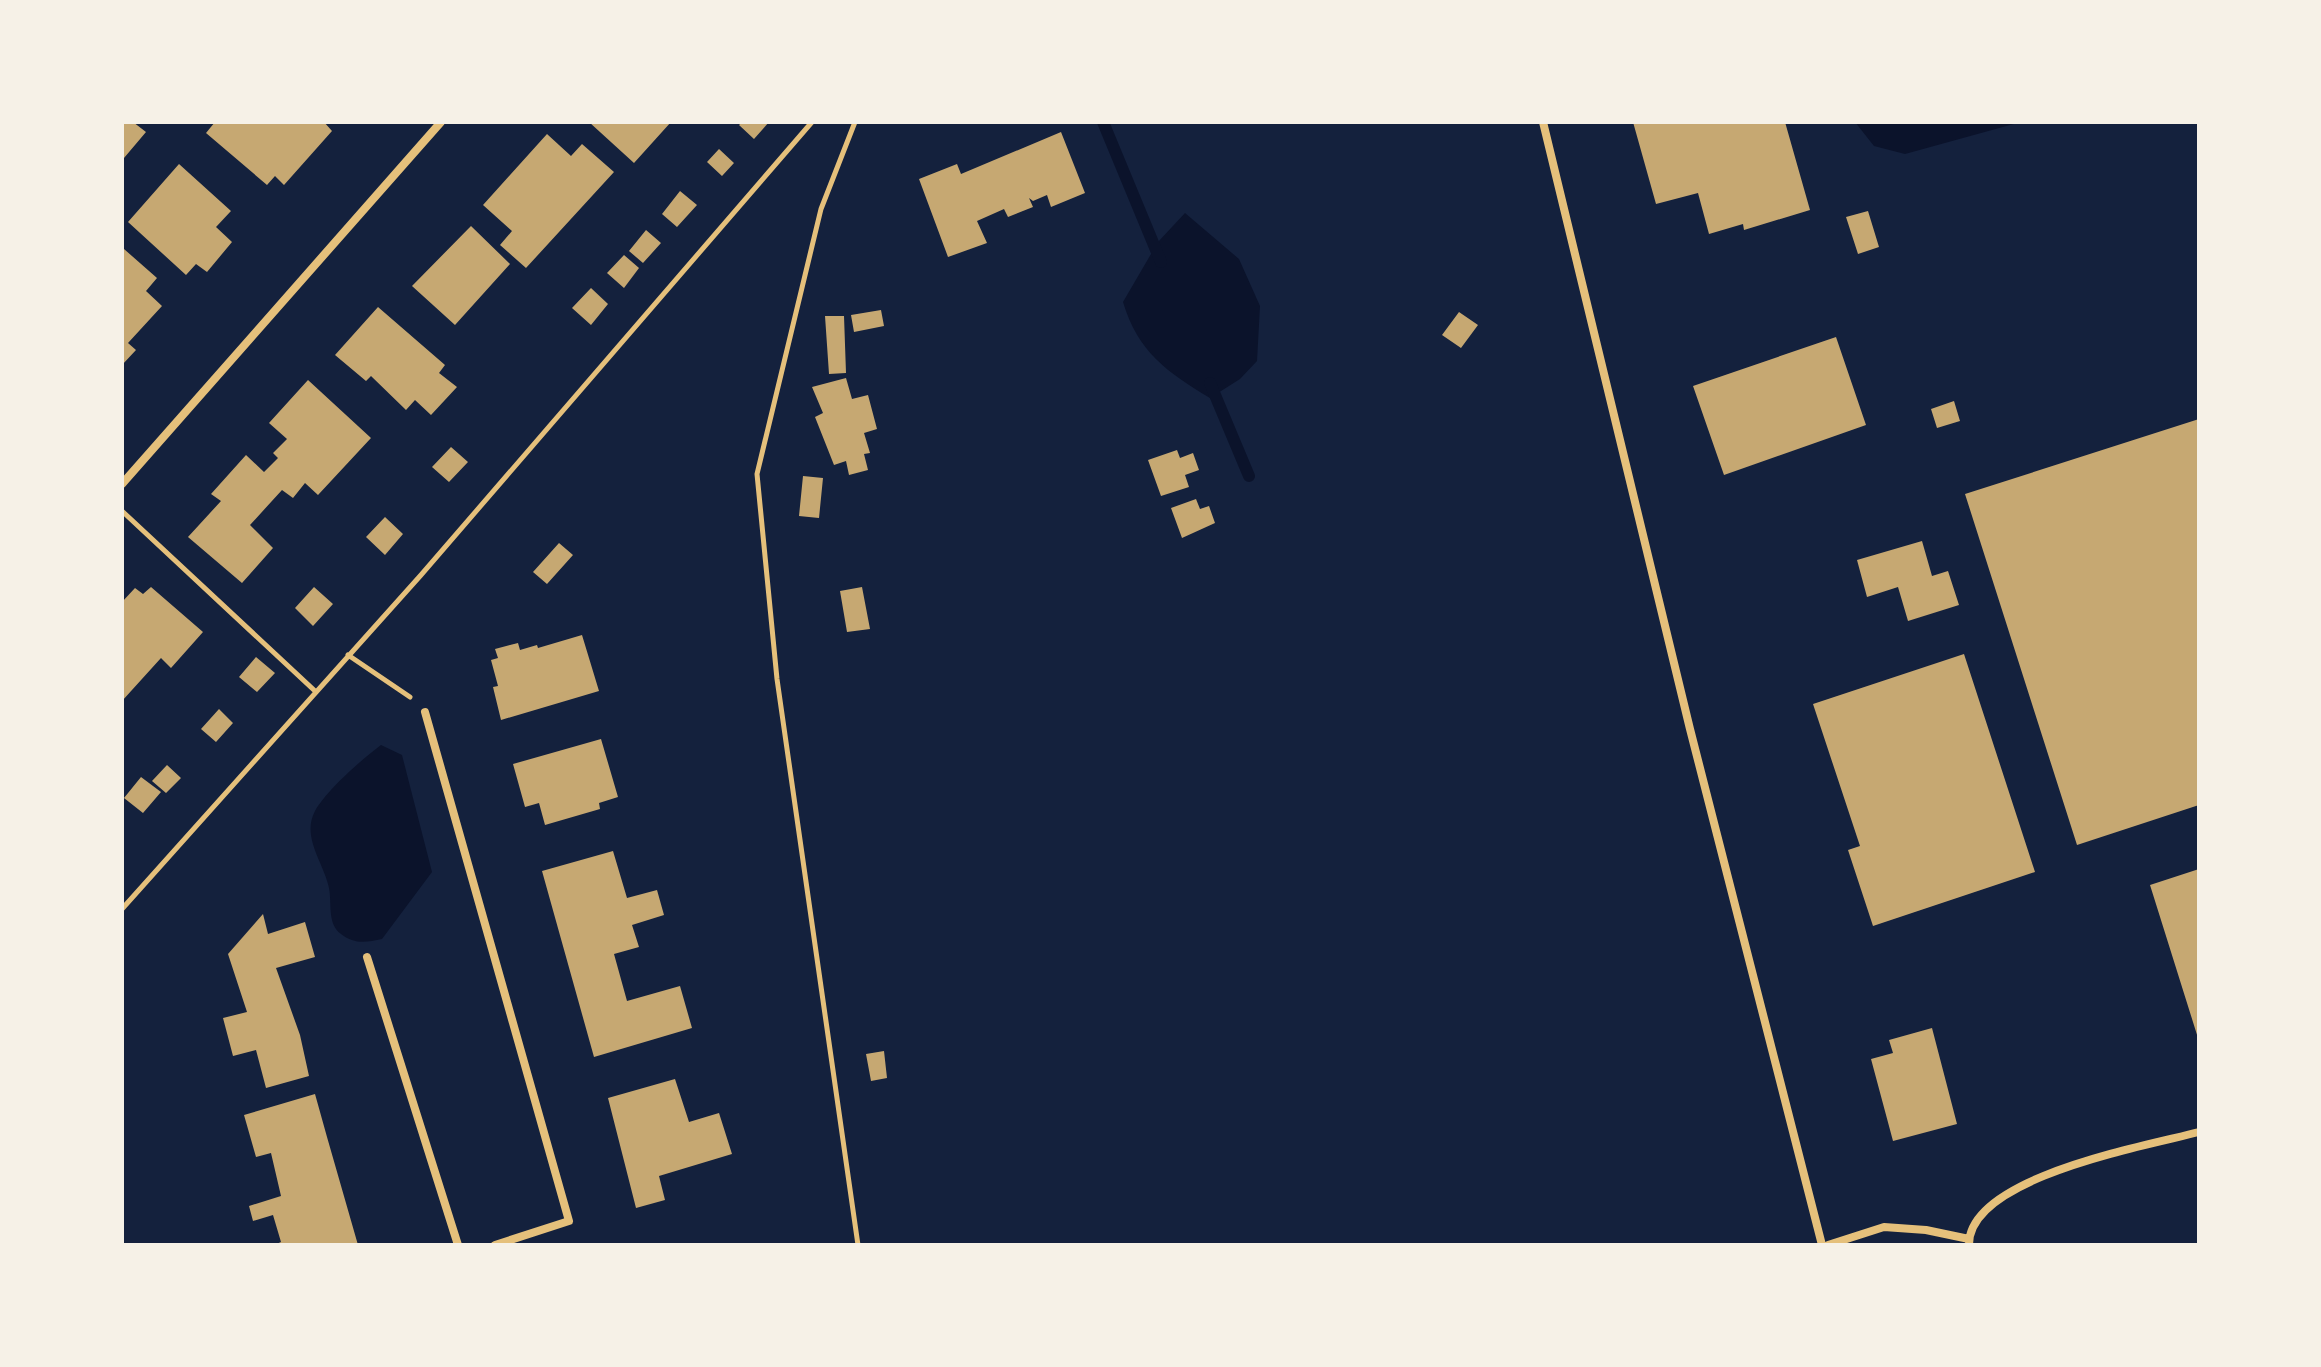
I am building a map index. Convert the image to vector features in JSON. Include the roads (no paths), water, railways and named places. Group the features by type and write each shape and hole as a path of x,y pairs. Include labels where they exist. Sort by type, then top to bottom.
{"street":[{"path":"122,484 441,122"},
{"path":"1543,122 1690,729 1822,1245"},
{"path":"425,712 569,1221 495,1245"},
{"path":"367,957 458,1245"},
{"path":"1828,1245 1884,1227 1926,1230 1969,1242 1987,1206 2025,1181 2199,1132"}],"water":[{"path":"1855,122 2021,122 1905,154 1874,146"},
{"path":"1185,213 1239,259 1260,306 1257,361 1240,379 1210,398 1156,359 1137,334 1123,302 1158,242"},
{"path":"381,745 402,755 432,872 382,939 356,941 341,934 334,925 329,888 312,840 311,821 320,803 336,785"}],"waterway":[{"path":"1103,122 1161,262"},
{"path":"1210,383 1249,476"}]}
